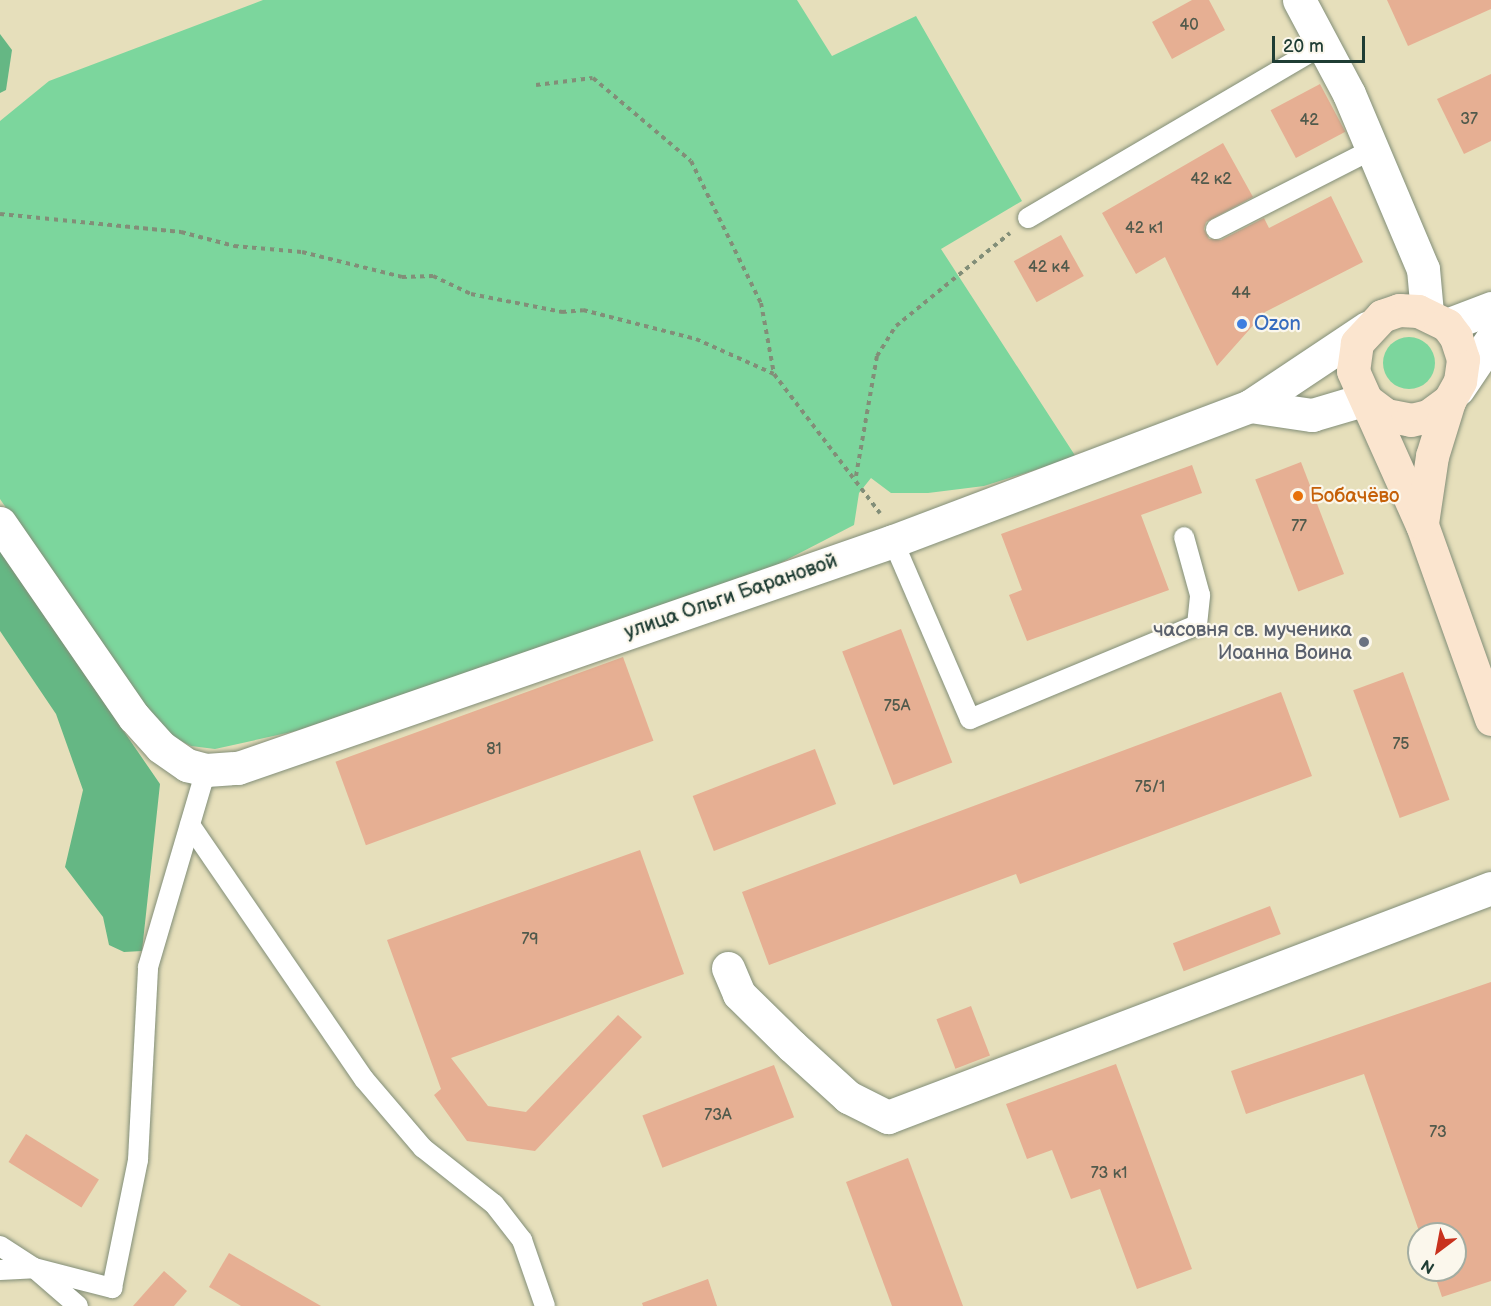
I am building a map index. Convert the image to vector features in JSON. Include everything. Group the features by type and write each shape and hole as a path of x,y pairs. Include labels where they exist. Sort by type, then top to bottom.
{"main road":[{"path":"1422,525 1432,456 1463,359 1459,345 1437,319 1409,309 1390,312 1367,328 1358,343 1353,361 1355,380 1368,401 1422,525 1491,719"},
{"path":"1368,401 1386,415 1411,420 1428,416 1453,395"}],"street":[{"path":"1299,0 1373,149 1423,269 1437,319 1491,308"},
{"name":"улица Ольги Барановой","path":"206,770 238,768 893,541 1250,406 1367,328"},
{"path":"1453,395 1491,340"},
{"name":"улица Ольги Барановой","path":"1250,406 1312,415 1368,401"},
{"path":"0,523 134,717 161,747 187,765 206,770"},
{"path":"728,968 739,994 792,1046 848,1097 888,1117 1491,888"}],"lane":[{"path":"1028,218 1323,45"},
{"path":"1216,229 1373,149"},
{"path":"893,541 970,719 1197,626 1200,595 1184,537"},
{"path":"0,1270 34,1268 112,1288 138,1160 148,967 206,770"},
{"path":"190,825 364,1079 423,1148 494,1204 522,1240 545,1306"},
{"path":"0,1246 34,1268 78,1306"}],"path":[{"path":"536,84 593,78 691,161 761,303 774,374 822,441 855,477 878,508 893,541"},
{"path":"0,214 181,232 234,246 302,252 402,277 433,276 471,294 562,312 583,310 696,339 774,374"},
{"path":"855,477 877,356 896,326 1028,218"}],"green space":[{"path":"263,0 797,0 832,56 916,16 1022,201 941,249 1076,457 984,486 928,493 891,493 871,478 859,493 854,525 757,575 296,731 215,749 191,746 175,738 140,703 0,499 0,121 49,81"},
{"path":"0,34 12,50 6,90 0,93"},
{"path":"1404,337 1414,337 1423,341 1431,349 1435,363 1431,377 1423,385 1414,389 1404,389 1395,385 1387,377 1383,368 1383,358 1387,349 1395,341"},
{"path":"0,551 160,784 142,951 124,952 109,945 103,917 65,867 83,790 56,714 0,631"}],"building":[{"path":"1192,0 1209,0 1225,30 1172,59 1152,22"},
{"path":"1387,0 1491,0 1491,9 1408,46"},
{"path":"1491,74 1491,141 1464,154 1437,99"},
{"path":"1320,84 1345,132 1296,158 1271,110"},
{"path":"1223,143 1253,197 1206,222 1204,229 1209,239 1221,240 1264,218 1269,228 1331,196 1363,262 1265,312 1217,366 1165,257 1136,274 1102,213"},
{"path":"1061,235 1084,276 1037,302 1014,261"},
{"path":"1301,462 1344,574 1298,592 1255,480"},
{"path":"1192,465 1202,493 1141,515 1169,590 1027,641 1009,595 1022,590 1001,534"},
{"path":"901,629 952,763 893,785 842,652"},
{"path":"623,657 653,741 366,845 335,762"},
{"path":"1403,672 1450,800 1400,818 1353,690"},
{"path":"1281,692 1312,776 1020,884 1016,874 769,965 742,892"},
{"path":"815,749 836,804 714,851 693,796"},
{"path":"640,850 684,974 451,1058 488,1106 526,1112 618,1015 642,1037 535,1151 467,1141 434,1095 441,1089 387,940"},
{"path":"1270,906 1281,934 1184,971 1173,943"},
{"path":"1491,982 1491,1281 1442,1297 1437,1282 1467,1282 1467,1222 1416,1222 1364,1074 1246,1114 1231,1071"},
{"path":"971,1006 990,1055 955,1069 936,1019"},
{"path":"1116,1064 1192,1269 1137,1289 1100,1189 1071,1199 1052,1150 1027,1159 1006,1104"},
{"path":"774,1065 794,1117 662,1168 642,1116"},
{"path":"26,1134 99,1180 81,1208 9,1162"},
{"path":"908,1158 963,1306 892,1306 846,1182"},
{"path":"229,1253 321,1306 241,1306 209,1287"},
{"path":"164,1271 187,1291 174,1306 133,1306"},
{"path":"708,1279 717,1306 643,1306 642,1303"}],"place":[{"name":"Ozon","path":"1242,324"},
{"name":"Бобачёво","path":"1298,496"},
{"name":"часовня св. мученика Иоанна Воина","path":"1364,642"}]}
